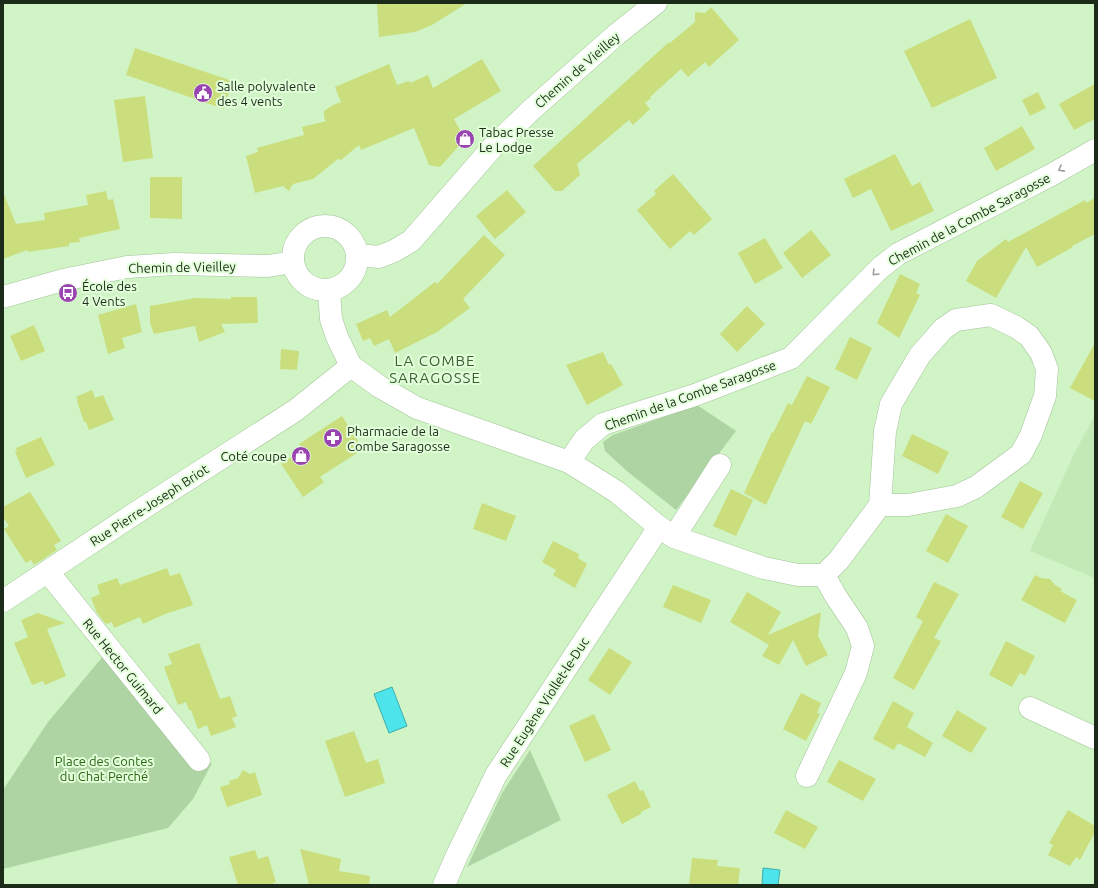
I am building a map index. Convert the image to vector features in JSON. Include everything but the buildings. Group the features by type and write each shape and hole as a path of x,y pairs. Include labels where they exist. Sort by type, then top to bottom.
{"street":[{"name":"Chemin de Vieilley","path":"357,255 379,257 394,251 411,241 497,143 530,111 617,34 656,3"},
{"name":"Chemin de la Combe Saragosse","path":"569,462 584,440 603,424 695,395 791,358 880,268 898,254 1053,174 1095,150"},
{"path":"321,226 341,230 349,237 354,245 357,255 357,265 347,282 338,288 329,290 319,290 309,286 301,280 296,272 293,262 293,252 303,235 312,229 321,226"},
{"name":"Chemin de Vieilley","path":"3,298 63,280 127,267 174,264 268,266 293,262"},
{"path":"329,290 331,319 337,337 351,366 380,387 418,408 569,462 617,492 666,532 764,568 798,575 824,575 839,560 880,505 885,431 891,404 920,355 943,330 956,320 991,315 1016,327 1029,336 1041,353 1047,369 1045,396 1031,435 1021,454 976,488 957,496 908,505 880,505"},
{"name":"Rue Pierre-Joseph Briot","path":"3,601 134,514 296,410 351,366"},
{"name":"Rue Eugène Viollet-le-Duc","path":"444,885 496,776 666,532 720,465"},
{"name":"Rue Hector Guimard","path":"48,572 199,760"},
{"path":"807,776 856,673 863,646 857,628 835,595 824,575"},
{"path":"1030,708 1095,738"}],"shaded area":[{"path":"1095,415 1095,578 1030,551 1074,454"}],"green space":[{"path":"697,405 736,431 676,510 628,472 605,451 603,442 613,435"},
{"name":"Place des Contes du Chat Perché","path":"105,654 194,766 212,763 193,799 168,828 3,869 3,790 48,722"},
{"path":"530,750 561,820 467,867 502,793"}],"water":[{"path":"392,687 407,726 389,733 374,694"},
{"path":"763,868 780,870 778,885 762,885"}],"place":[{"name":"Salle polyvalente des 4 vents","path":"203,93"},
{"name":"Tabac Presse Le Lodge","path":"465,139"},
{"name":"École des 4 Vents","path":"68,293"},
{"name":"Pharmacie de la Combe Saragosse","path":"333,438"},
{"name":"Coté coupe","path":"301,456"}],"district":[{"name":"LA COMBE SARAGOSSE","path":"435,368"}]}
